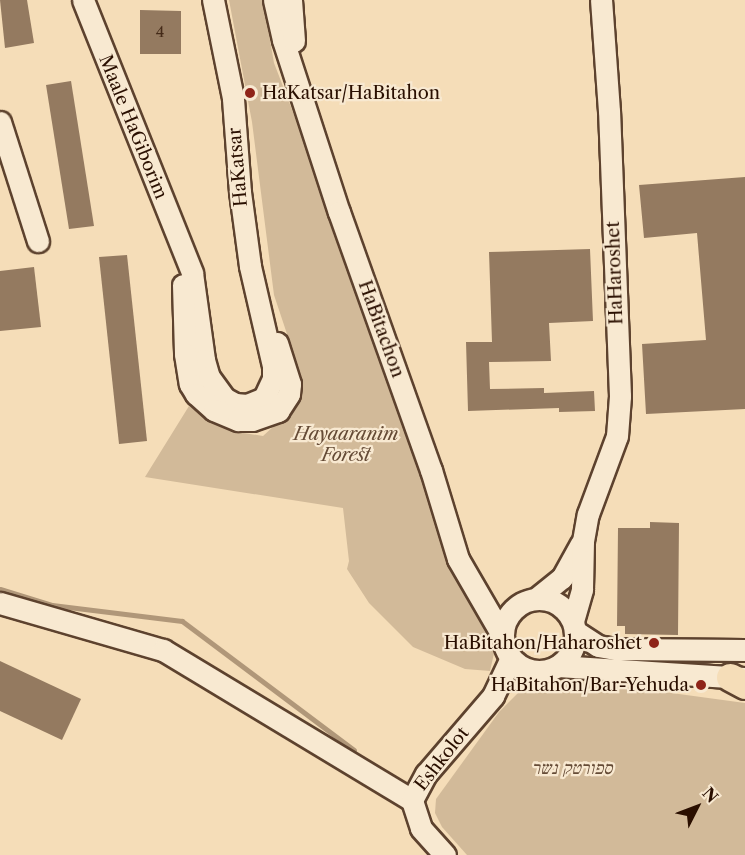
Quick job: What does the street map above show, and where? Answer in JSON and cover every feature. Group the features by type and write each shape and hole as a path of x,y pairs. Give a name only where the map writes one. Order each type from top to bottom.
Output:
{"street":[{"name":"Maale HaGiborim","path":"83,0 196,290 204,360 209,377 224,398 235,404 261,410"},
{"name":"HaBitachon","path":"274,0 294,75 339,212 431,470 458,559 502,635"},
{"name":"HaBitachon","path":"291,0 295,47 294,75"},
{"name":"HaHaroshet","path":"574,626 582,589 583,541 597,484 617,436 620,396 609,111 601,0"},
{"name":"HaKatsar","path":"212,5 229,69 245,236 254,289 262,319 271,330 284,358 290,384 285,404 278,411 261,410"},
{"path":"0,122 38,240"},
{"name":"HaHaroshet","path":"528,601 562,578 583,541"},
{"path":"471,582 504,600 555,602 568,613 574,626 598,646 615,649 745,651"},
{"path":"528,601 507,617 502,635 511,658 529,670 549,670 558,666 572,651 574,626"},
{"path":"0,603 163,650 412,800"},
{"name":"Eshkolot","path":"493,696 511,658"},
{"path":"558,666 740,680"},
{"name":"Eshkolot","path":"444,855 421,828 414,814 412,800 426,774 493,696 529,670"}],"green space":[{"name":"Hayaaranim Forest","path":"229,0 263,0 274,63 330,208 455,577 491,636 495,649 490,671 465,669 413,647 369,603 347,569 349,561 343,508 145,477 189,406 210,421 231,431 263,436 296,406 303,382 274,295 252,122"},
{"name":"ספורטק נשר","path":"561,678 745,703 745,855 467,855 442,827 435,813 436,799 499,712 520,691 537,683"}],"building":[{"path":"0,0 27,0 34,43 5,48"},
{"path":"140,10 181,11 181,54 140,54"},
{"path":"71,81 94,226 69,229 46,85"},
{"path":"745,177 745,409 646,414 642,344 706,340 697,233 644,238 639,185"},
{"path":"590,249 593,321 549,323 551,361 489,362 490,389 544,388 544,393 594,391 595,411 559,412 559,408 468,411 466,342 492,342 489,252"},
{"path":"127,255 147,441 119,444 99,257"},
{"path":"34,267 41,327 0,331 0,271"},
{"path":"650,522 679,523 678,635 625,634 625,626 617,626 618,528 650,528"},
{"path":"0,661 81,699 62,740 0,711"}],"waterway":[{"path":"0,589 52,605 182,621 354,750"}],"place":[{"name":"HaKatsar/HaBitahon","path":"250,93"},
{"name":"HaBitahon/Haharoshet","path":"654,643"},
{"name":"HaBitahon/Bar-Yehuda","path":"701,685"}]}
